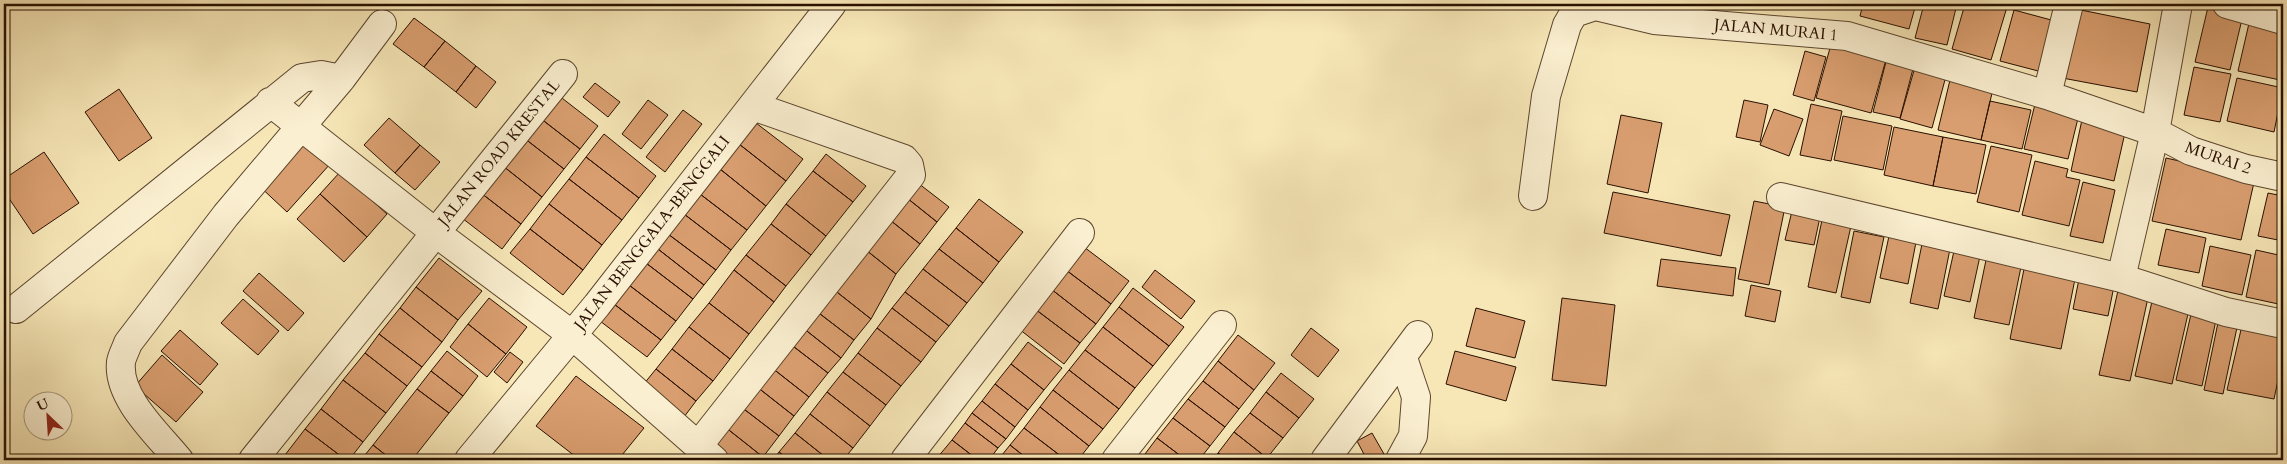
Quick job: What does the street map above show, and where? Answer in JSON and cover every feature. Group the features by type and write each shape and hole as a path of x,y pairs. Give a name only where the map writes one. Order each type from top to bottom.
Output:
{"street":[{"name":"JALAN BENGGALA-BENGGALI","path":"469,460 516,406 832,4"},
{"path":"2047,95 2069,4"},
{"path":"2120,278 2155,132 2178,4"},
{"path":"2228,4 2283,20"},
{"name":"JALAN MURAI 1","path":"1533,196 1546,96 1567,25 1574,13 1595,6 1654,20 1847,36 2047,95 2155,132"},
{"path":"179,460 130,399 122,382 121,361 128,343 226,215 342,79 382,24"},
{"name":"JALAN ROAD KRESTAL","path":"253,460 563,74"},
{"path":"16,309 302,78 321,75 342,79"},
{"path":"270,102 436,233 571,334 706,453 911,175 909,165 904,159 756,100"},
{"name":"MURAI 2","path":"2155,132 2191,151 2246,169 2283,177"},
{"path":"1781,197 2120,278 2226,312 2283,324"},
{"path":"906,460 1080,233"},
{"path":"1116,460 1222,325"},
{"path":"1325,460 1403,358 1418,335"},
{"path":"1400,460 1413,436 1416,397 1403,358"}],"building":[{"path":"1863,4 1916,4 1909,29 1860,16"},
{"path":"1924,4 1957,4 1947,45 1915,38"},
{"path":"1965,4 1997,4 2007,7 1991,60 1952,49"},
{"path":"2208,7 2243,15 2230,70 2195,62"},
{"path":"2071,8 2150,24 2137,92 2057,77"},
{"path":"2014,10 2055,21 2042,72 2000,61"},
{"path":"414,18 445,41 424,67 393,44"},
{"path":"2250,19 2283,26 2283,66 2280,80 2238,71"},
{"path":"445,41 476,66 456,92 424,67"},
{"path":"1832,41 1887,56 1871,113 1816,98"},
{"path":"1805,51 1826,57 1814,101 1793,95"},
{"path":"1887,58 1914,65 1900,118 1873,112"},
{"path":"476,66 496,82 476,108 456,92"},
{"path":"1915,67 1946,76 1932,128 1900,119"},
{"path":"2194,67 2231,74 2220,122 2184,115"},
{"path":"2237,78 2283,88 2274,132 2227,121"},
{"path":"1950,80 1993,89 1981,140 1938,130"},
{"path":"595,83 620,102 608,117 583,97"},
{"path":"119,89 152,138 119,161 85,112"},
{"path":"558,95 598,126 580,149 540,118"},
{"path":"648,100 668,115 641,149 622,134"},
{"path":"1744,100 1768,105 1760,142 1736,137"},
{"path":"2036,100 2080,110 2068,159 2024,149"},
{"path":"1990,101 2031,110 2022,149 1981,140"},
{"path":"1811,104 1842,111 1831,161 1800,155"},
{"path":"1774,109 1803,119 1789,156 1760,145"},
{"path":"683,110 702,124 665,172 646,157"},
{"path":"1621,115 1662,123 1648,193 1607,184"},
{"path":"2083,115 2127,124 2114,181 2071,171"},
{"path":"1843,116 1892,126 1883,170 1834,160"},
{"path":"389,118 420,145 395,173 364,145"},
{"path":"540,118 580,149 564,169 524,138"},
{"path":"756,123 803,159 786,181 739,144"},
{"path":"1894,127 1943,137 1933,186 1884,175"},
{"path":"604,134 656,176 639,198 586,157"},
{"path":"300,135 331,163 287,212 256,183"},
{"path":"1943,137 1986,145 1976,194 1933,186"},
{"path":"524,138 564,169 542,197 503,166"},
{"path":"739,144 786,181 766,206 720,169"},
{"path":"420,145 440,162 415,190 395,173"},
{"path":"1991,146 2032,155 2019,212 1977,202"},
{"path":"44,152 79,203 33,234 4,191 4,179"},
{"path":"826,154 866,186 853,202 813,171"},
{"path":"586,157 639,198 622,220 569,179"},
{"path":"2166,158 2255,178 2241,240 2152,221"},
{"path":"2035,161 2068,169 2066,177 2080,180 2069,226 2022,215"},
{"path":"503,166 542,197 521,224 481,193"},
{"path":"720,169 766,206 747,230 700,194"},
{"path":"813,171 853,202 826,236 786,204"},
{"path":"340,172 387,214 367,237 320,194"},
{"path":"569,179 622,220 602,245 549,204"},
{"path":"2083,182 2115,190 2103,243 2070,236"},
{"path":"918,183 949,207 937,222 907,198"},
{"path":"1613,192 1730,215 1721,256 1604,233"},
{"path":"481,193 521,224 502,249 462,218"},
{"path":"2268,193 2283,196 2283,241 2258,236"},
{"path":"320,194 367,237 344,262 297,219"},
{"path":"700,194 747,230 731,250 684,214"},
{"path":"907,198 937,222 920,244 890,220"},
{"path":"979,199 1023,232 999,262 956,228"},
{"path":"1754,201 1785,207 1769,285 1738,279"},
{"path":"549,204 602,245 583,270 530,229"},
{"path":"786,204 826,236 811,255 771,224"},
{"path":"1792,211 1820,217 1814,245 1785,240"},
{"path":"684,214 731,250 716,270 668,234"},
{"path":"890,220 920,244 896,274 866,250"},
{"path":"1822,220 1851,226 1836,293 1808,287"},
{"path":"771,224 811,255 786,286 746,255"},
{"path":"956,228 999,262 983,283 939,249"},
{"path":"530,229 583,270 563,295 510,253"},
{"path":"2166,229 2206,238 2199,273 2158,265"},
{"path":"1854,231 1884,237 1870,303 1841,297"},
{"path":"668,234 716,270 704,285 658,249"},
{"path":"1889,236 1916,242 1908,284 1880,278"},
{"path":"1922,244 1950,249 1938,309 1910,303"},
{"path":"2210,246 2251,255 2242,295 2202,286"},
{"path":"1084,247 1129,281 1111,304 1066,270"},
{"path":"658,249 704,285 693,299 646,263"},
{"path":"939,249 983,283 967,303 923,269"},
{"path":"866,250 896,274 871,319 828,285"},
{"path":"2256,250 2283,256 2283,305 2246,297"},
{"path":"1954,251 1980,256 1970,302 1944,296"},
{"path":"746,255 786,286 774,302 734,270"},
{"path":"439,258 482,291 458,320 416,287"},
{"path":"1661,259 1736,268 1733,296 1657,286"},
{"path":"1986,260 2021,267 2009,325 1974,318"},
{"path":"646,263 693,299 676,321 629,285"},
{"path":"2025,264 2076,274 2061,349 2010,339"},
{"path":"923,269 967,303 949,326 905,292"},
{"path":"734,270 774,302 749,334 709,303"},
{"path":"1066,270 1111,304 1096,324 1051,289"},
{"path":"1155,270 1195,301 1181,319 1142,287"},
{"path":"259,273 304,313 288,331 243,291"},
{"path":"2079,279 2114,286 2108,316 2073,309"},
{"path":"629,285 676,321 661,340 614,304"},
{"path":"828,285 871,319 854,340 811,307"},
{"path":"1751,285 1781,291 1775,322 1745,316"},
{"path":"2119,286 2149,293 2130,381 2099,375"},
{"path":"416,287 458,320 442,342 400,308"},
{"path":"1133,288 1184,327 1169,346 1119,307"},
{"path":"1051,289 1096,324 1080,343 1035,309"},
{"path":"905,292 949,326 936,342 892,308"},
{"path":"2153,297 2190,305 2172,384 2135,376"},
{"path":"489,298 527,327 506,354 468,324"},
{"path":"1562,298 1615,305 1606,386 1552,380"},
{"path":"243,299 279,331 258,355 221,323"},
{"path":"709,303 749,334 730,359 689,327"},
{"path":"614,304 661,340 647,357 600,321"},
{"path":"811,307 854,340 841,358 798,324"},
{"path":"1119,307 1169,346 1153,366 1103,327"},
{"path":"400,308 442,342 422,367 379,334"},
{"path":"892,308 936,342 921,362 877,328"},
{"path":"1476,308 1525,321 1515,358 1466,346"},
{"path":"1035,309 1080,343 1064,364 1019,329"},
{"path":"2220,313 2239,318 2223,394 2204,390"},
{"path":"2191,314 2216,320 2202,386 2176,380"},
{"path":"2243,321 2283,330 2283,357 2274,399 2227,390"},
{"path":"468,324 506,354 487,377 450,347"},
{"path":"798,324 841,358 828,373 785,340"},
{"path":"689,327 730,359 713,381 672,349"},
{"path":"1103,327 1153,366 1135,388 1085,350"},
{"path":"877,328 921,362 901,386 858,353"},
{"path":"1311,328 1339,350 1318,377 1291,355"},
{"path":"180,330 218,364 200,385 161,351"},
{"path":"379,334 422,367 407,386 365,353"},
{"path":"1238,335 1275,363 1254,390 1218,361"},
{"path":"785,340 828,373 809,397 767,364"},
{"path":"1028,342 1062,368 1044,390 1011,364"},
{"path":"672,349 713,381 696,401 656,369"},
{"path":"1085,350 1135,388 1119,409 1069,370"},
{"path":"447,351 478,376 463,396 431,371"},
{"path":"1455,351 1516,367 1506,401 1446,384"},
{"path":"510,352 523,362 507,383 494,372"},
{"path":"365,353 407,386 386,413 343,380"},
{"path":"858,353 901,386 886,405 843,372"},
{"path":"162,355 203,392 176,422 135,386"},
{"path":"1218,361 1254,390 1239,409 1203,381"},
{"path":"767,364 809,397 794,416 752,383"},
{"path":"1011,364 1044,390 1028,410 995,384"},
{"path":"656,369 696,401 684,417 643,385"},
{"path":"1069,370 1119,409 1103,429 1053,390"},
{"path":"431,371 463,396 449,413 417,389"},
{"path":"843,372 886,405 870,426 827,392"},
{"path":"1281,373 1314,399 1299,418 1266,392"},
{"path":"576,376 644,428 618,460 580,460 536,426"},
{"path":"343,380 386,413 363,442 321,409"},
{"path":"1203,381 1239,409 1225,427 1188,399"},
{"path":"2283,381 2283,403 2278,402"},
{"path":"752,383 794,416 779,436 736,403"},
{"path":"995,384 1028,410 1015,427 982,401"},
{"path":"417,389 449,413 412,460 392,460 373,445"},
{"path":"1053,390 1103,429 1089,446 1040,407"},
{"path":"827,392 870,426 853,448 810,414"},
{"path":"1266,392 1299,418 1283,438 1250,413"},
{"path":"1188,399 1225,427 1210,446 1173,418"},
{"path":"982,401 1015,427 1006,439 972,413"},
{"path":"736,403 779,436 763,457 720,423"},
{"path":"1040,407 1089,446 1078,460 1066,460 1024,428"},
{"path":"321,409 363,442 349,460 346,460 305,429"},
{"path":"972,413 1006,439 998,448 965,423"},
{"path":"1250,413 1283,438 1267,458 1234,432"},
{"path":"810,414 853,448 843,460 829,460 795,433"},
{"path":"1173,418 1210,446 1199,460 1186,460 1157,438"},
{"path":"720,423 763,457 760,460 728,460 705,442"},
{"path":"965,423 998,448 989,460 978,460 952,440"},
{"path":"1024,428 1066,460 1029,460 1010,445"},
{"path":"305,429 346,460 291,460 285,455"},
{"path":"1234,432 1267,458 1265,460 1228,460 1218,453"},
{"path":"795,433 829,460 789,460 779,452"},
{"path":"1372,433 1384,454 1374,460 1367,460 1357,441"},
{"path":"1157,438 1186,460 1145,460 1142,458"},
{"path":"952,440 978,460 940,460 937,458"},
{"path":"373,445 392,460 361,460"},
{"path":"1010,445 1029,460 998,460"},
{"path":"779,452 789,460 773,460"},
{"path":"1218,453 1228,460 1213,460"}]}
